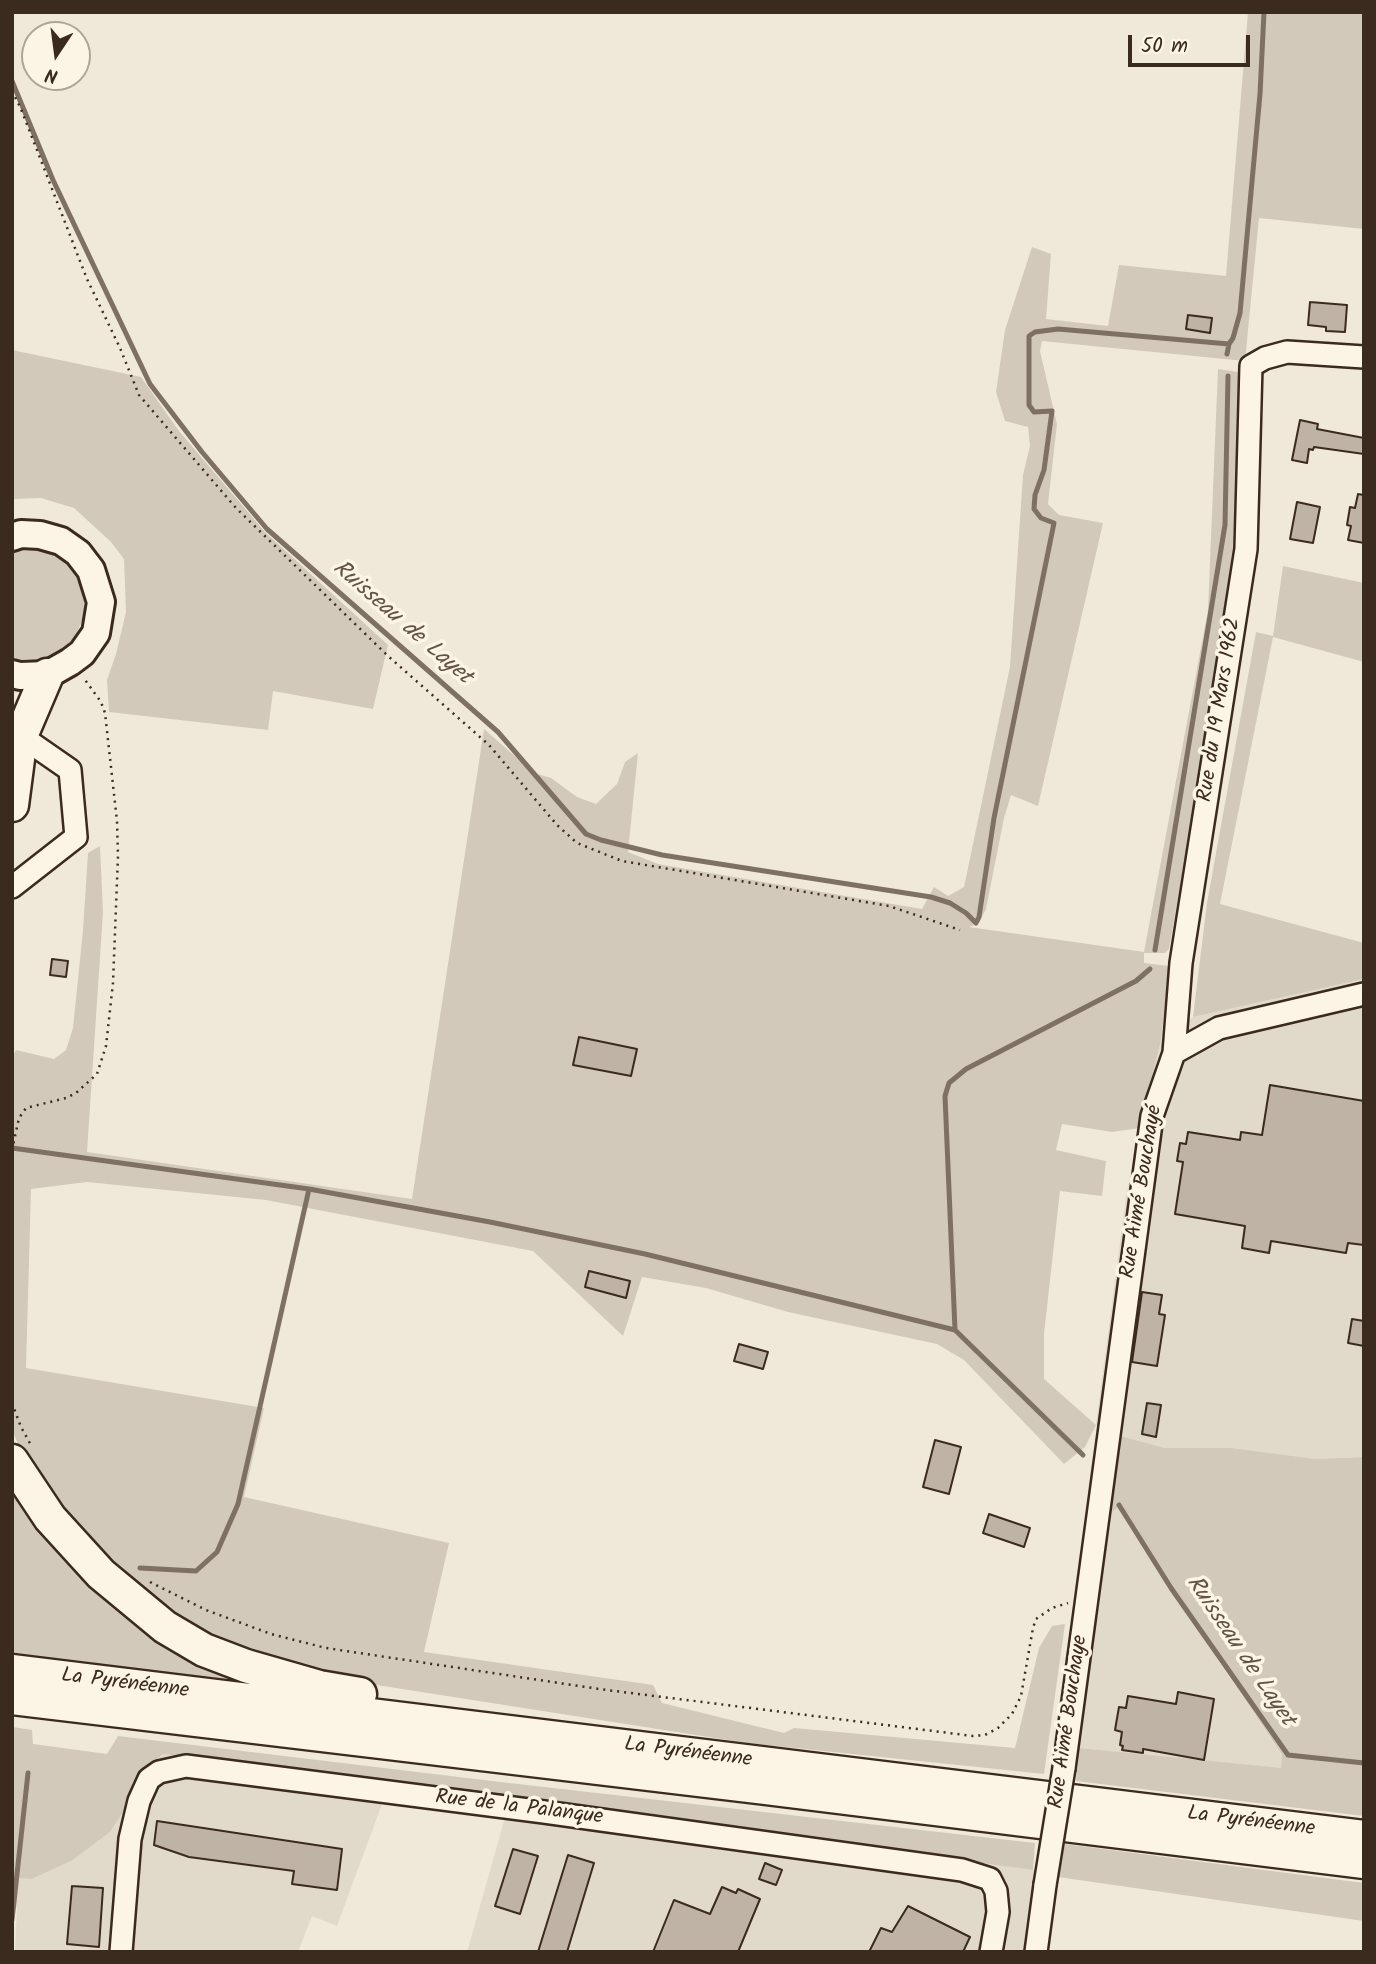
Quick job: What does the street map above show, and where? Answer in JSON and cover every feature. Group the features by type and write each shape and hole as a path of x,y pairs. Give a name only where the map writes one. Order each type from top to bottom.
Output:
{"highway":[{"path":"12,805 21,736 58,668"},
{"path":"23,1456 50,1518 101,1574 165,1627 204,1650 246,1666 319,1687 482,1716 505,1732"},
{"name":"La Pyrénéenne","path":"12,1671 1364,1837"},
{"name":"La Pyrénéenne","path":"12,1698 1364,1862"}],"main road":[{"path":"12,537 21,534 40,535 61,541 78,553 91,570 101,602 96,633 82,653 58,668 20,676 12,674"}],"street":[{"name":"Rue du 19 Mars 1962","path":"1174,1053 1181,963 1246,549 1251,366 1265,358 1287,352 1364,357"},
{"path":"12,887 76,837 70,770 21,736"},
{"path":"1174,1053 1219,1028 1364,994"},
{"name":"Rue Aimé Bouchayé","path":"1101,1491 1152,1115 1174,1053"},
{"name":"Rue Aimé Bouchaye","path":"1036,1952 1101,1491"},
{"name":"Rue de la Palanque","path":"121,1952 130,1839 139,1801 149,1779 159,1772 186,1766 961,1870 990,1879 996,1891 998,1912 991,1952"}],"path":[{"path":"12,91 87,279 139,395 236,508 388,656 489,745 556,825 578,843 622,861 889,906 960,930"},
{"path":"12,1150 19,1118 26,1108 66,1098 76,1093 97,1074 106,1046 113,983 118,856 105,713 89,684 58,668"},
{"path":"12,1403 21,1427 23,1456"},
{"path":"149,1581 205,1610 271,1634 326,1648 599,1689 973,1736 985,1735 998,1728 1012,1714 1021,1696 1036,1619 1052,1608 1088,1598"}],"shaded area":[{"path":"1248,12 1364,12 1364,229 1259,218 1245,361 1042,341 1040,351 1057,424 1048,504 1059,515 1103,523 1038,806 1011,795 986,909 979,923 969,927 1144,952 1208,610 1218,369 1245,373 1239,551 1169,949 1165,953 1144,953 1144,963 1169,966 1161,1040 1140,1128 1112,1132 1062,1124 1056,1150 1106,1161 1102,1196 1060,1191 1044,1334 1044,1379 1096,1425 1085,1447 1064,1464 964,1360 937,1344 788,1312 706,1288 642,1277 623,1336 533,1251 266,1200 87,1182 31,1189 26,1368 264,1408 244,1497 449,1543 424,1652 653,1685 662,1703 784,1733 794,1728 1015,1748 1039,1648 1052,1626 1065,1624 1044,1774 747,1743 319,1676 206,1638 122,1578 66,1515 21,1452 12,1429 12,1058 16,1050 54,1059 66,1050 73,1028 88,853 100,846 103,912 87,1152 412,1199 484,729 534,773 551,778 577,797 596,804 617,784 625,762 638,753 628,852 658,864 922,909 934,887 948,896 964,887 1010,667 1023,475 1030,446 1028,427 1005,421 996,392 1005,330 1032,247 1051,254 1046,319 1108,326 1119,265 1226,276"},
{"path":"12,350 141,377 179,431 265,532 388,645 373,709 273,691 268,730 109,712 107,680 126,612 124,559 111,542 74,508 41,498 12,499"},
{"path":"24,548 49,551 65,561 77,575 84,596 84,616 76,635 62,651 42,660 12,659 12,551"},
{"path":"1283,566 1364,583 1364,662 1273,637 1220,904 1364,943 1364,979 1193,1017 1207,903 1256,632 1273,636"},
{"path":"1364,979 1364,1457 1316,1459 1232,1448 1165,1448 1117,1435 1096,1425 1126,1197 1161,1040 1193,1017"},
{"path":"1117,1435 1165,1448 1232,1448 1316,1459 1364,1457 1364,1816 1076,1781 1079,1748 1281,1768 1282,1755 1117,1508 1108,1515"},
{"path":"12,1471 48,1525 275,1690 12,1655"},
{"path":"1116,1507 1282,1756 1281,1769 1079,1748 1108,1515"},
{"path":"12,1727 32,1730 33,1744 107,1754 118,1736 1035,1843 1033,1870 163,1754 137,1779 128,1805 110,1832 73,1860 32,1879 12,1878"},
{"path":"163,1754 389,1785 337,1926 312,1916 298,1952 15,1952 17,1907 12,1908 12,1878 32,1879 73,1860 110,1832 128,1805 137,1779"},
{"path":"510,1800 1033,1870 1058,1877 1048,1952 467,1952"},
{"path":"1065,1844 1364,1883 1364,1921 1058,1877"}],"building":[{"path":"1310,302 1347,305 1345,332 1326,331 1326,327 1308,325"},
{"path":"1188,315 1212,318 1210,333 1186,329"},
{"path":"1300,420 1318,424 1317,429 1364,438 1364,454 1314,447 1313,450 1309,449 1307,463 1292,460"},
{"path":"1358,494 1364,495 1364,543 1348,540 1351,526 1347,525 1350,507 1355,508"},
{"path":"1297,502 1320,507 1313,543 1290,539"},
{"path":"52,959 68,961 66,977 50,975"},
{"path":"579,1037 637,1049 631,1076 573,1065"},
{"path":"1270,1085 1364,1101 1364,1245 1348,1243 1346,1253 1271,1241 1269,1253 1242,1248 1245,1226 1175,1214 1183,1162 1177,1161 1180,1143 1186,1144 1188,1132 1240,1140 1241,1132 1262,1135"},
{"path":"589,1271 630,1281 626,1298 585,1287"},
{"path":"1142,1292 1162,1295 1159,1314 1165,1315 1157,1366 1132,1362"},
{"path":"1352,1319 1364,1321 1364,1346 1348,1343"},
{"path":"739,1344 768,1352 763,1369 734,1361"},
{"path":"1147,1403 1161,1405 1156,1437 1142,1434"},
{"path":"935,1440 961,1447 949,1494 923,1487"},
{"path":"989,1514 1030,1528 1024,1547 983,1533"},
{"path":"1178,1692 1214,1699 1204,1760 1143,1749 1143,1753 1122,1750 1122,1732 1115,1730 1119,1707 1126,1708 1128,1696 1176,1704"},
{"path":"157,1821 342,1849 337,1890 292,1884 294,1871 189,1857 154,1845"},
{"path":"513,1849 538,1856 520,1914 495,1906"},
{"path":"568,1855 594,1863 567,1952 538,1952"},
{"path":"765,1863 782,1870 776,1885 759,1879"},
{"path":"72,1886 103,1888 99,1947 67,1944"},
{"path":"722,1887 736,1893 738,1889 760,1899 738,1952 653,1952 674,1900 710,1914"},
{"path":"908,1906 970,1937 963,1952 869,1952 881,1928 892,1932"}],"waterway":[{"path":"1229,344 1240,313 1260,94 1264,12"},
{"name":"Ruisseau de Layet","path":"12,81 53,180 150,384 202,452 267,529 498,732 586,834 662,855 931,897 950,903 976,923 994,818 1054,523 1041,518 1034,509 1035,495 1044,470 1052,411 1034,412 1029,405 1029,336 1035,332 1058,329 1229,344 1227,354"},
{"path":"1155,950 1225,525 1228,376"},
{"path":"955,1330 945,1096 949,1083 966,1069 1136,981 1150,969"},
{"path":"12,1148 309,1189 490,1222 645,1254 955,1330"},
{"path":"140,1568 196,1571 217,1552 238,1504 309,1189"},
{"name":"Ruisseau de Layet","path":"955,1330 1083,1455"},
{"name":"Ruisseau de Layet","path":"1119,1505 1171,1588 1288,1755 1364,1763"},
{"path":"12,1920 28,1773"}]}
